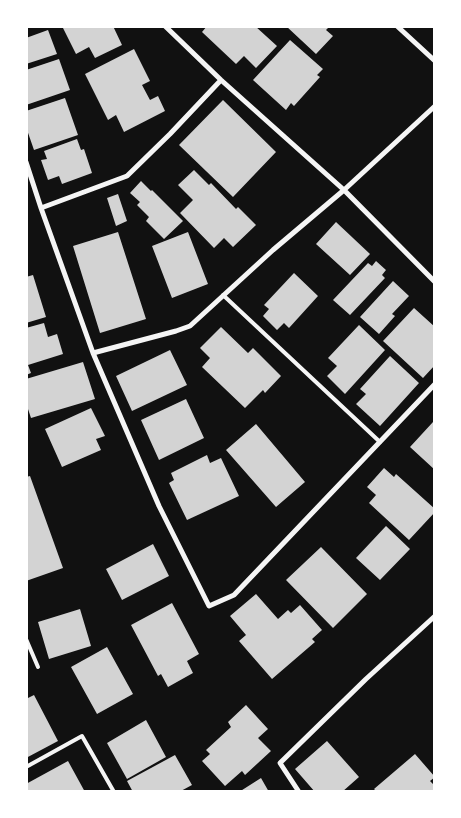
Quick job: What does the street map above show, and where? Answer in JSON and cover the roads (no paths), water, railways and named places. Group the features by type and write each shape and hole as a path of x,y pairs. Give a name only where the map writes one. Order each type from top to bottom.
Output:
{"street":[{"path":"165,26 221,80 344,190 435,282"},
{"path":"397,26 435,61"},
{"path":"41,208 128,176 221,80"},
{"path":"93,353 190,326 223,294 344,190 435,106"},
{"path":"26,162 93,353 158,506 209,606 234,595 435,384"},
{"path":"299,792 280,763 366,679 435,616"}],"lane":[{"path":"223,294 380,442"},
{"path":"26,639 38,668"},
{"path":"26,768 82,736 114,792"}]}
